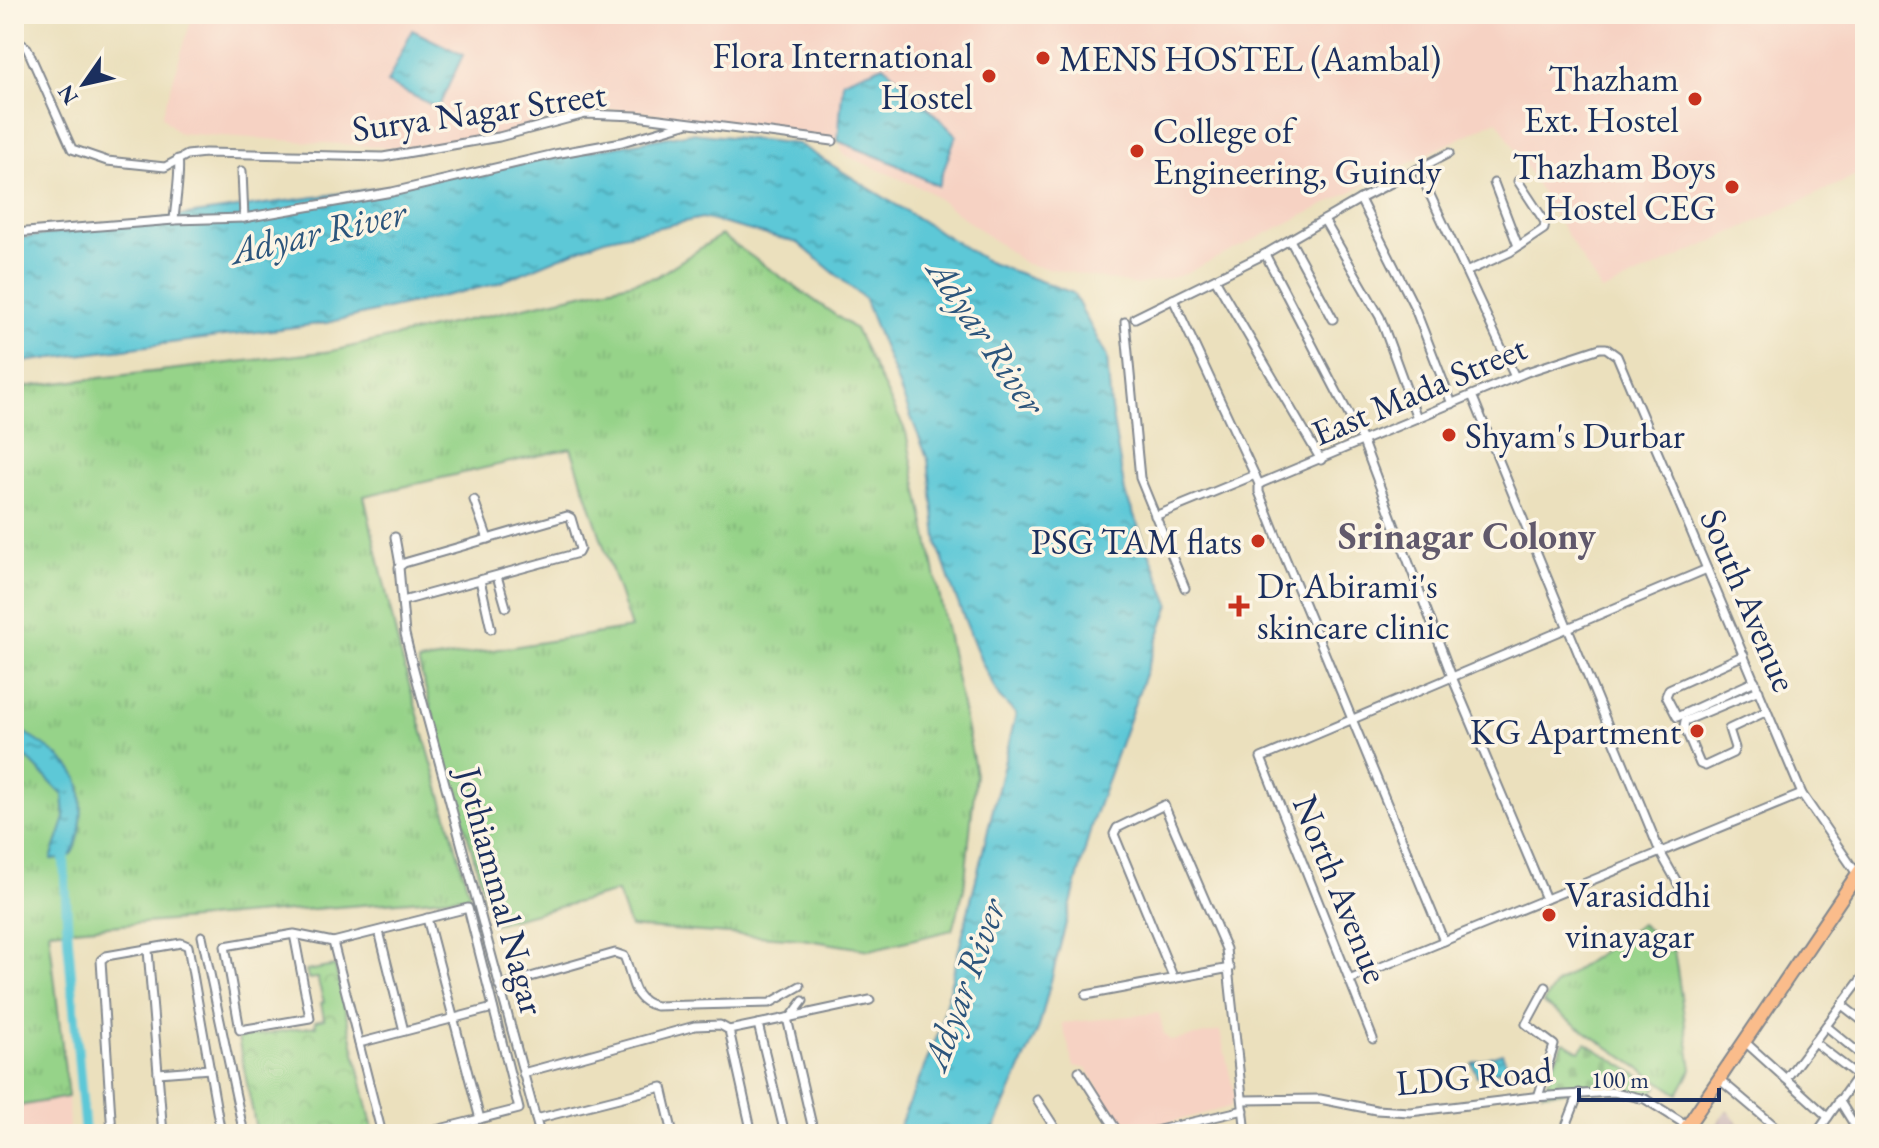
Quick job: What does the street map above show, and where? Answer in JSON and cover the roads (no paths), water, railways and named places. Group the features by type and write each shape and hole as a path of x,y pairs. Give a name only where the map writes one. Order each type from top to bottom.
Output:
{"main road":[{"path":"1685,1130 1861,869"}],"street":[{"name":"Surya Nagar Street","path":"14,39 27,48 72,149 124,164 165,167 187,155 205,153 383,157 499,137 585,114 636,116 833,141"},
{"path":"14,233 174,220 244,218 392,192 555,154 622,142 689,122"},
{"path":"1135,318 1265,254 1360,199 1449,153"},
{"path":"174,220 176,184 181,168 178,159"},
{"path":"1418,169 1515,377"},
{"path":"242,171 244,218"},
{"path":"1468,271 1518,246 1546,225 1518,181"},
{"path":"1494,183 1518,246"},
{"path":"1360,199 1414,306 1452,404"},
{"path":"1324,220 1380,317 1417,418"},
{"path":"1290,240 1333,319"},
{"path":"1265,254 1363,442 1452,677 1546,899"},
{"path":"1215,279 1321,460"},
{"path":"1173,299 1259,484 1259,492 1284,555 1444,941"},
{"path":"1125,322 1140,478 1185,588"},
{"name":"East Mada Street","path":"1259,484 1515,377 1600,348"},
{"name":"South Avenue","path":"1600,348 1606,348 1617,356 1802,794 1861,869"},
{"path":"1472,395 1660,852 1681,889"},
{"path":"1155,516 1255,475"},
{"path":"474,500 488,539"},
{"path":"400,565 568,516 580,549 576,554 403,601"},
{"name":"Jothiammal Nagar","path":"395,537 405,634 540,1134"},
{"path":"1354,718 1707,569"},
{"path":"497,576 506,607"},
{"path":"480,580 491,629"},
{"path":"1744,655 1669,689 1666,696 1674,715 1681,717 1755,681"},
{"path":"1759,690 1685,721 1684,726 1700,764 1705,766 1733,753 1735,748 1729,729 1767,711"},
{"name":"North Avenue","path":"1354,718 1261,758 1373,1039"},
{"path":"1349,980 1802,794"},
{"path":"1174,979 1114,834 1117,828 1164,805 1226,949 1246,1134"},
{"path":"294,934 310,1018 240,1030 225,946 294,934 333,942 468,908 519,1109 420,1134"},
{"path":"427,918 480,1119"},
{"path":"379,931 404,1031"},
{"path":"202,936 244,1134"},
{"path":"333,942 382,1134"},
{"path":"112,1134 101,960 106,956 181,943 188,946 221,1134"},
{"path":"148,950 163,1134"},
{"path":"499,986 615,953 624,956 637,997 644,1003 656,1006 770,1003 800,986"},
{"path":"1086,995 1230,968"},
{"path":"1786,1079 1842,1005 1862,985 1865,974"},
{"path":"1538,1097 1554,1045 1526,1024 1546,987"},
{"path":"523,1073 695,1026 720,1025 729,1030 870,1000"},
{"path":"789,1017 803,1001"},
{"path":"1842,1005 1865,1023"},
{"path":"359,1043 493,1008"},
{"path":"789,1017 813,1134"},
{"path":"758,1024 785,1134"},
{"path":"1826,1026 1865,1058"},
{"path":"729,1030 752,1134"},
{"path":"1744,1041 1828,1117"},
{"path":"1814,1042 1857,1075 1865,1087"},
{"path":"1816,1134 1865,1065"},
{"path":"158,1073 210,1069"},
{"path":"1079,1071 1119,1134"},
{"path":"1719,1079 1784,1134"},
{"path":"536,1119 662,1087 673,1134"},
{"name":"LDG Road","path":"1244,1100 1320,1099 1376,1110 1410,1112 1538,1097 1614,1092 1645,1099 1685,1130"},
{"path":"1563,1134 1579,1093"},
{"path":"1037,1100 1059,1134"},
{"path":"1839,1100 1860,1134"},
{"path":"1142,1134 1244,1110"}],"water":[{"path":"412,30 463,55 438,108 387,83"},
{"path":"884,65 956,135 938,186 891,162 838,141 843,81"},
{"name":"Adyar River","path":"691,133 798,144 988,262 1073,293 1107,357 1111,409 1125,493 1170,604 1092,823 1039,1027 992,1134 896,1134 939,1032 1016,714 999,697 953,590 938,546 928,460 864,298 798,243 702,218 604,239 496,284 326,323 14,363 14,239 380,188"},
{"path":"14,726 57,755 77,777 82,808 79,834 76,846 64,859 51,859 65,818 63,795 14,748"},
{"path":"1502,1053 1508,1068 1477,1076 1472,1063"}],"waterway":[{"path":"66,849 68,940 85,1134"}],"place":[{"name":"MENS HOSTEL (Aambal)","path":"1043,58"},
{"name":"Flora International Hostel","path":"989,76"},
{"name":"Thazham Ext. Hostel","path":"1695,99"},
{"name":"College of Engineering, Guindy","path":"1137,151"},
{"name":"Thazham Boys Hostel CEG","path":"1732,187"},
{"name":"Shyam's Durbar","path":"1449,435"},
{"name":"PSG TAM flats","path":"1258,541"},
{"name":"Dr Abirami's skincare clinic","path":"1239,606"},
{"name":"KG Apartment","path":"1697,731"},
{"name":"Varasiddhi vinayagar","path":"1549,915"}],"district":[{"name":"Srinagar Colony","path":"1467,535"}]}
